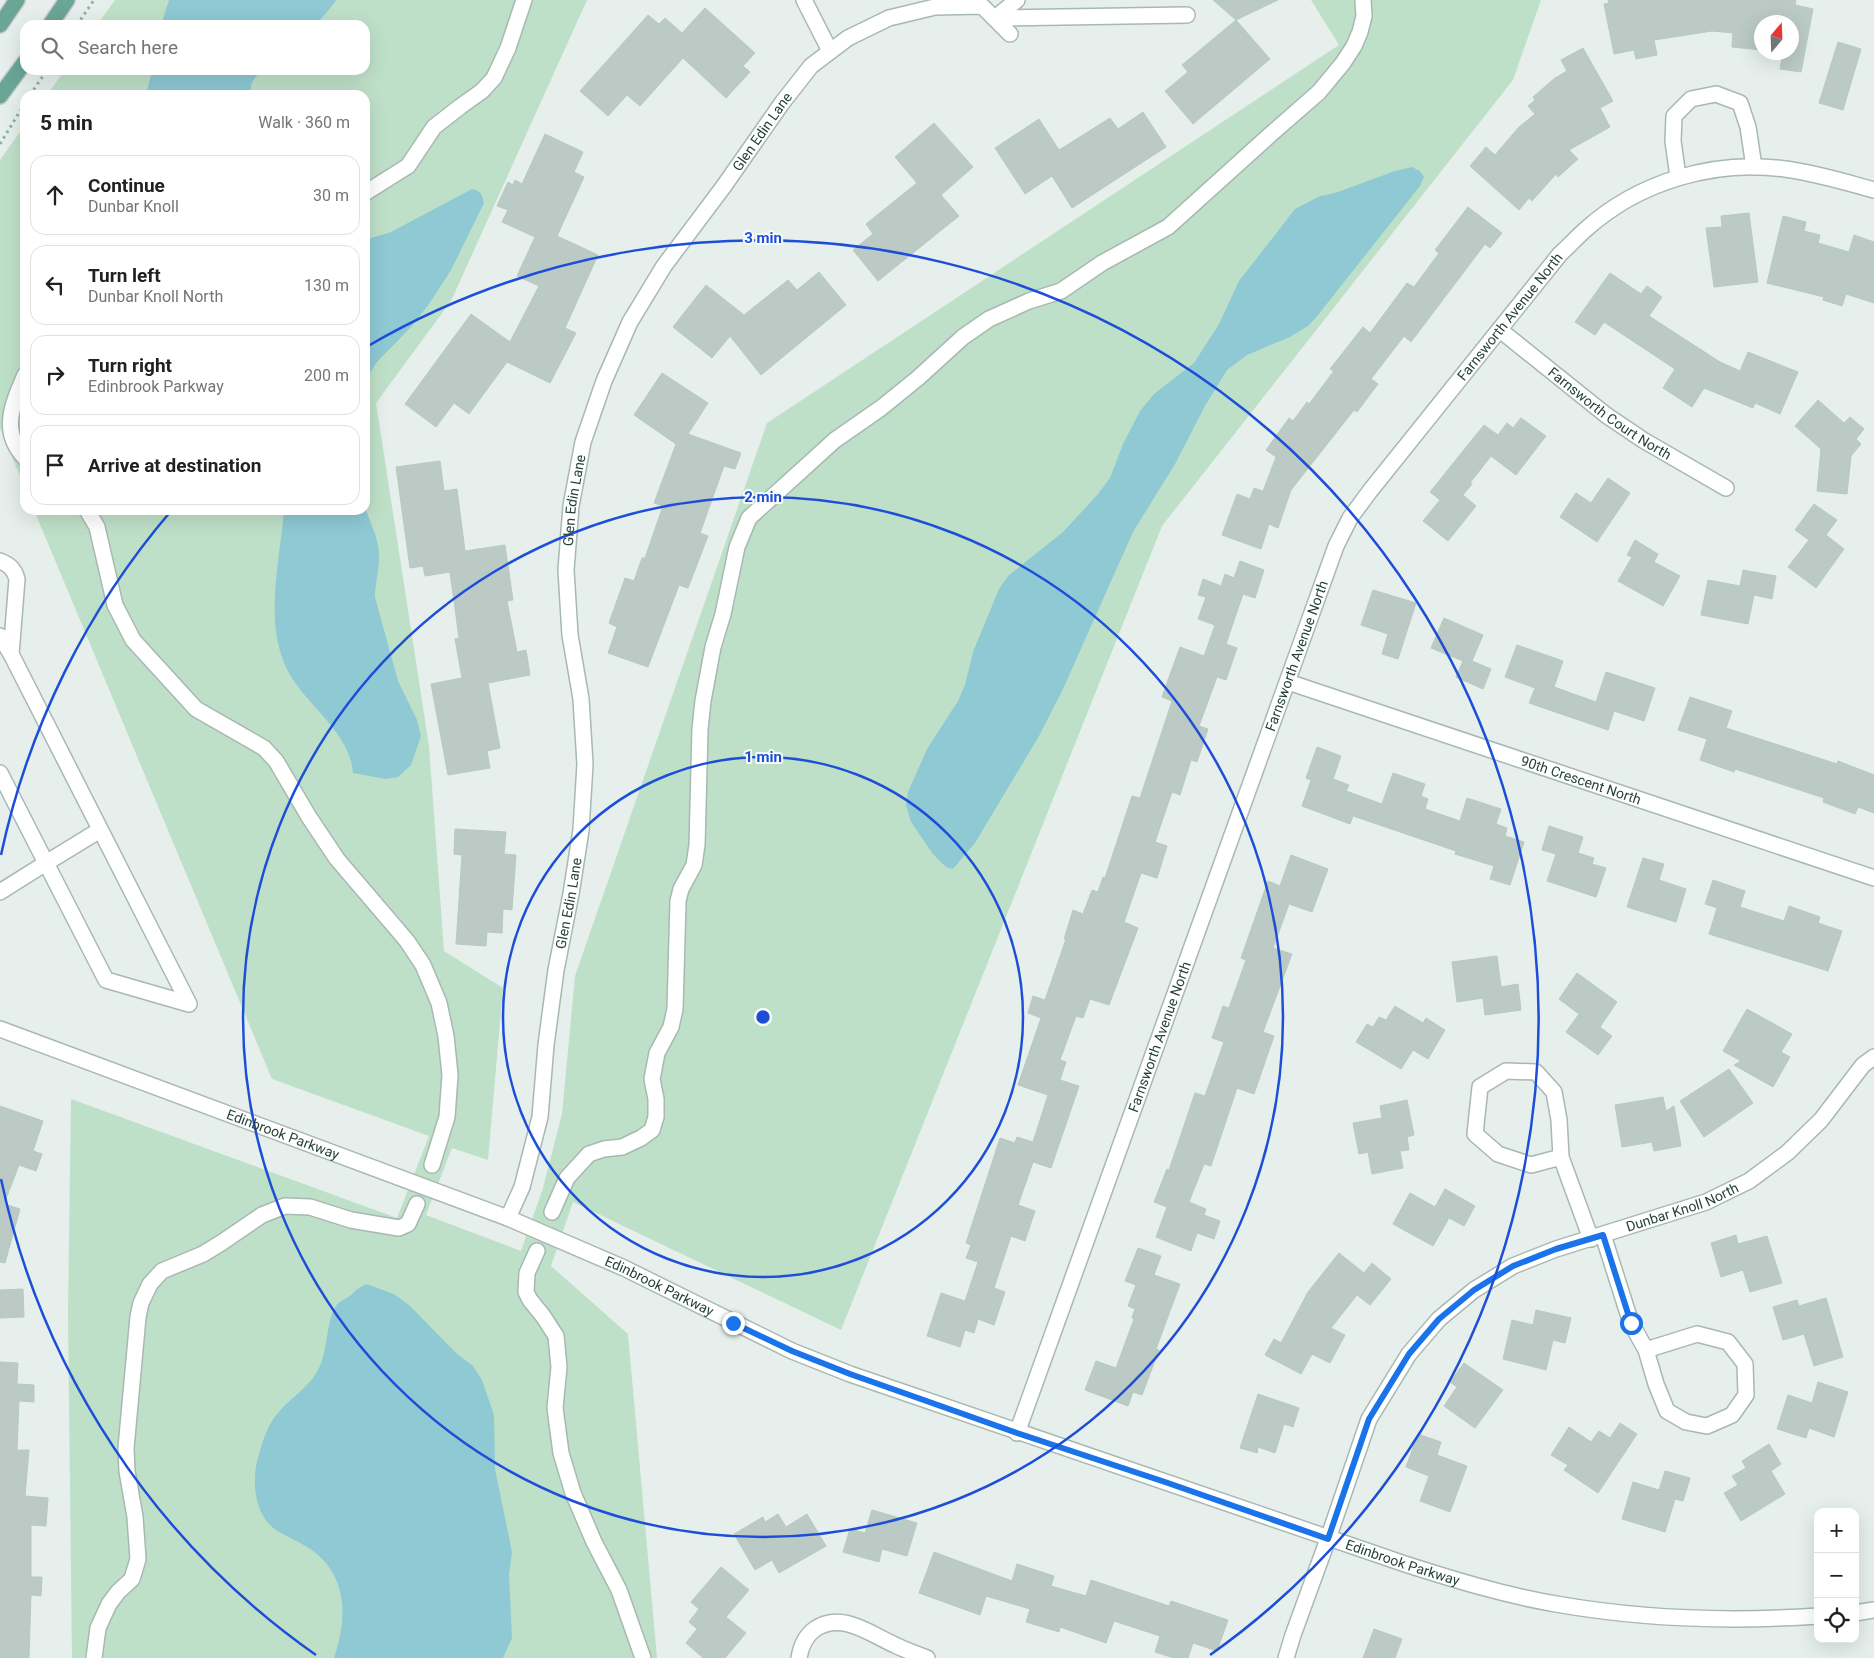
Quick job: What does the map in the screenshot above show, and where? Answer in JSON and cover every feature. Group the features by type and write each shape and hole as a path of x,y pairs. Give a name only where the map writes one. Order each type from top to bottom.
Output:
{"main road":[{"path":"0,25 17,0"},
{"path":"53,20 67,0"},
{"path":"0,96 20,69"}],"street":[{"path":"370,190 408,166 434,127 482,91 494,78 508,48 524,0"},
{"path":"804,0 830,52"},
{"path":"995,18 1017,0"},
{"path":"552,1212 567,1178 589,1154 604,1149 622,1147 641,1138 652,1130 656,1117 656,1099 652,1079 657,1053 671,1027 675,1009 678,901 681,889 694,865 697,845 699,748 703,701 713,646 723,614 737,547 749,518 835,440 881,408 918,378 963,337 989,319 1030,301 1061,291 1102,263 1168,227 1319,92 1354,46 1364,16 1363,0"},
{"name":"Glen Edin Lane","path":"508,1218 522,1187 540,1117 546,1045 556,970 581,830 585,764 581,699 570,635 566,570 571,506 583,442 604,381 630,322 664,266 811,66 848,38 890,18 934,7 982,6 1010,34"},
{"path":"995,18 1187,15"},
{"path":"1678,177 1673,141 1674,116 1691,99 1716,94 1740,103 1748,127 1754,166"},
{"name":"Farnsworth Avenue North","path":"1017,1433 1336,546 1350,518 1560,254 1586,230 1644,190 1678,177 1713,170 1754,166 1784,168 1819,174 1874,190"},
{"name":"Farnsworth Court North","path":"1500,330 1621,425 1643,440 1726,488"},
{"path":"20,388 8,419 8,431 12,445 20,453"},
{"path":"90,515 96,527 115,605 133,640 196,709 264,748 276,761 309,817 337,859 407,941 424,966 439,1002 446,1036 450,1075 447,1117 432,1165"},
{"path":"0,561 8,564 14,570 17,579 11,654"},
{"path":"0,636 11,654 189,1004 106,980 0,773"},
{"name":"90th Crescent North","path":"1288,682 1874,878"},
{"path":"0,892 100,830"},
{"name":"Edinbrook Parkway","path":"0,1029 508,1218 624,1268 792,1351 850,1374 1328,1539 1480,1587 1555,1604 1617,1613 1705,1620 1773,1620 1814,1616"},
{"name":"Dunbar Knoll North","path":"1286,1658 1369,1419 1409,1354 1439,1319 1474,1290 1513,1266 1556,1249 1706,1202 1749,1181 1787,1153 1821,1120 1863,1065 1874,1057"},
{"path":"1561,1157 1531,1164 1498,1154 1475,1134 1480,1088 1506,1071 1536,1072 1554,1092 1559,1120 1561,1157 1597,1237 1631,1323 1646,1350 1656,1384 1667,1410 1686,1422 1707,1426 1732,1415 1746,1395 1745,1364 1728,1342 1697,1334 1646,1350"},
{"path":"94,1658 98,1628 105,1612 118,1592 132,1579 138,1559 135,1517 126,1448 138,1317 141,1303 150,1284 162,1271 203,1254 262,1214 285,1206 310,1207 351,1220 399,1228 408,1224 417,1204"},
{"path":"537,1251 528,1273 526,1292 556,1336 559,1368 555,1408 561,1452 573,1493 594,1542 619,1590 643,1658"},
{"path":"1859,1612 1874,1610"},
{"path":"798,1658 800,1648 813,1630 823,1624 834,1622 846,1623 857,1627 896,1646 927,1658"}],"path":[{"path":"80,20 94,0"},
{"path":"33,90 44,75"},
{"path":"0,144 20,111"}],"green space":[{"path":"115,0 587,0 451,301 376,403 429,746 444,951 503,988 488,1160 452,1148 426,1215 521,1251 543,1188 562,1114 575,976 767,423 1339,45 1311,0 1541,0 1513,80 1162,526 841,1330 573,1202 551,1266 628,1334 657,1658 72,1658 68,1314 71,1099 397,1218 429,1136 272,1079 36,515 370,515 370,90 51,90 61,75 370,75 370,20 101,20"},
{"path":"20,132 20,476 0,428 0,160"}],"water":[{"path":"169,0 336,0 320,20 163,20"},
{"path":"151,75 257,75 252,82 250,90 147,90"},
{"path":"1412,167 1420,171 1424,177 1420,186 1308,326 1290,337 1247,355 1227,370 1205,406 1175,464 1133,532 1063,689 1039,736 975,843 953,869 946,867 933,854 911,822 906,805 908,792 927,749 958,701 965,685 973,652 999,589 1008,576 1063,532 1098,494 1110,478 1123,444 1140,411 1154,394 1194,363 1219,324 1239,281 1295,209 1320,196 1335,193 1395,171"},
{"path":"472,189 481,193 483,197 484,203 451,270 429,304 411,327 376,363 370,373 370,238 391,232"},
{"path":"283,515 368,515 379,553 375,597 398,681 417,720 421,736 411,765 398,777 386,779 353,773 345,745 290,675 282,656 277,636 275,594"},
{"path":"366,1284 394,1294 409,1305 457,1354 473,1366 482,1380 494,1415 495,1469 512,1552 509,1575 512,1638 503,1658 334,1658 339,1642 342,1611 341,1596 337,1582 321,1557 272,1527 259,1508 255,1490 255,1472 264,1438 269,1427 274,1417 311,1381 319,1368 324,1353 330,1319 336,1306"}],"building":[{"path":"1213,0 1278,0 1236,20"},
{"path":"1608,0 1796,0 1795,5 1813,9 1801,72 1780,69 1782,60 1799,60 1799,15 1754,15 1754,49 1732,47 1733,33 1712,31 1654,40 1657,55 1636,59 1634,50 1614,54 1604,4 1609,3"},
{"path":"705,8 755,53 743,66 750,72 726,98 683,58 640,106 627,95 608,116 580,91 648,15 659,24 665,18 682,33"},
{"path":"1236,20 1270,59 1193,124 1165,91 1188,72 1182,65"},
{"path":"1838,42 1861,49 1843,110 1819,103"},
{"path":"1583,48 1613,101 1600,108 1610,127 1569,150 1578,159 1558,177 1556,174 1532,201 1529,198 1519,210 1470,166 1486,147 1495,155 1519,127 1535,114 1528,106 1535,100 1533,97 1555,78 1567,71 1561,60"},
{"path":"1143,112 1166,147 1072,208 1052,176 1025,194 995,148 1039,119 1059,150 1110,118 1118,129"},
{"path":"934,123 973,167 941,195 959,216 878,281 853,250 873,234 866,224 917,183 895,157"},
{"path":"545,134 583,152 574,172 584,177 557,236 598,255 565,328 576,333 550,383 507,362 469,414 454,403 436,427 405,404 471,314 510,342 539,286 517,276 535,237 502,222 508,210 497,206 508,182 513,185 515,180 522,184"},
{"path":"1468,207 1502,233 1490,248 1485,244 1411,342 1404,336 1371,379 1378,384 1357,412 1354,410 1291,490 1278,528 1269,524 1261,549 1222,535 1237,494 1250,499 1254,488 1263,491 1276,457 1266,450 1289,418 1293,421 1307,402 1309,404 1334,371 1330,369 1363,327 1370,333 1407,283 1414,287 1439,253 1435,250"},
{"path":"1749,213 1758,282 1714,287 1706,228 1722,227 1721,216"},
{"path":"1783,216 1806,222 1804,231 1820,235 1818,243 1849,252 1854,235 1874,242 1874,303 1846,294 1842,306 1823,300 1824,297 1767,283"},
{"path":"819,272 846,305 761,375 730,336 712,358 673,327 706,285 744,315 788,280 797,290"},
{"path":"1610,273 1641,294 1647,286 1662,297 1649,316 1720,362 1740,371 1748,352 1798,372 1780,414 1755,403 1753,408 1704,388 1692,407 1663,388 1675,369 1604,322 1595,335 1575,322"},
{"path":"662,373 708,403 688,434 741,453 735,469 724,466 700,533 708,536 688,588 679,585 648,667 608,653 617,627 609,623 625,578 634,581 642,558 645,558 663,506 654,503 676,444 634,415"},
{"path":"1818,400 1844,423 1850,417 1864,429 1856,439 1861,444 1851,456 1847,494 1817,491 1821,449 1795,426"},
{"path":"1521,418 1546,436 1516,475 1491,456 1463,495 1476,506 1448,541 1423,521 1440,500 1430,492 1484,425 1498,435 1507,423 1513,428"},
{"path":"440,461 444,491 457,489 465,551 505,545 513,600 507,601 517,652 526,650 530,675 488,683 500,748 487,751 490,768 448,775 431,684 462,678 455,639 459,638 450,572 425,576 423,566 410,568 396,467"},
{"path":"1608,478 1630,493 1597,542 1560,517 1576,493 1591,503"},
{"path":"1814,504 1837,520 1826,535 1844,549 1816,588 1788,567 1809,540 1795,530"},
{"path":"1635,540 1658,554 1654,562 1680,576 1663,606 1618,581 1632,557 1627,555"},
{"path":"1240,561 1264,570 1255,598 1243,594 1226,644 1237,648 1226,680 1217,677 1199,726 1208,729 1197,762 1191,760 1180,795 1172,792 1155,842 1167,846 1157,878 1141,873 1124,922 1138,928 1109,1005 1090,999 1083,1018 1076,1016 1060,1060 1066,1062 1060,1080 1079,1086 1051,1168 1033,1162 1018,1205 1035,1211 1025,1241 1011,1236 994,1288 1005,1292 994,1325 978,1319 974,1333 965,1330 960,1347 927,1336 941,1293 965,1301 978,1262 966,1258 971,1245 966,1243 1000,1138 1015,1143 1017,1137 1033,1142 1048,1095 1018,1085 1041,1018 1028,1013 1033,996 1045,1000 1066,939 1064,939 1073,910 1083,914 1092,890 1098,892 1103,877 1105,878 1132,796 1140,798 1172,701 1162,697 1180,647 1204,656 1215,625 1198,619 1206,597 1198,595 1203,579 1221,586 1225,574 1234,578"},
{"path":"1743,570 1776,576 1772,599 1754,595 1748,624 1701,615 1708,580 1740,586"},
{"path":"1373,590 1416,603 1398,659 1382,654 1388,634 1361,625"},
{"path":"1444,618 1483,635 1472,661 1491,669 1483,689 1456,677 1463,661 1431,648"},
{"path":"1517,645 1563,661 1554,687 1596,702 1606,672 1655,688 1644,721 1614,711 1608,730 1529,703 1535,688 1505,677"},
{"path":"1690,697 1732,711 1726,728 1837,764 1838,761 1874,775 1874,813 1858,807 1855,814 1823,802 1824,798 1735,769 1734,772 1700,760 1707,739 1678,730"},
{"path":"1317,747 1341,756 1333,779 1349,785 1346,791 1382,804 1393,773 1425,784 1421,796 1428,799 1425,809 1460,821 1467,798 1501,809 1496,824 1507,828 1505,836 1524,842 1510,885 1490,879 1494,866 1455,854 1456,851 1353,816 1350,824 1302,806 1311,780 1306,778"},
{"path":"1549,826 1583,837 1578,853 1594,858 1592,864 1606,868 1596,897 1547,881 1556,854 1542,850"},
{"path":"455,829 506,832 504,854 516,855 512,910 503,909 502,933 487,932 486,946 456,944 462,855 454,854"},
{"path":"1291,855 1328,869 1312,912 1289,904 1273,948 1292,954 1263,1032 1274,1036 1254,1094 1237,1088 1211,1166 1204,1164 1189,1202 1206,1209 1204,1215 1220,1221 1214,1239 1197,1233 1191,1251 1156,1237 1167,1207 1154,1202 1167,1169 1169,1170 1195,1093 1205,1096 1224,1042 1212,1038 1223,1006 1229,1008 1246,960 1241,958 1268,881 1280,886"},
{"path":"1643,858 1664,864 1659,880 1686,889 1676,922 1627,907"},
{"path":"1713,880 1745,891 1740,907 1784,921 1789,906 1820,917 1818,923 1842,931 1828,971 1709,934 1717,908 1705,904"},
{"path":"1497,956 1501,987 1518,984 1521,1010 1485,1015 1483,998 1457,1002 1452,962"},
{"path":"1577,973 1617,1002 1600,1027 1612,1036 1598,1055 1566,1032 1579,1014 1559,999"},
{"path":"1395,1006 1423,1023 1426,1018 1445,1030 1428,1059 1413,1050 1401,1069 1356,1042 1367,1024 1373,1027 1379,1017 1386,1020"},
{"path":"1747,1009 1792,1034 1781,1052 1790,1057 1773,1087 1734,1065 1741,1061 1723,1051"},
{"path":"1729,1069 1753,1103 1704,1137 1680,1101"},
{"path":"1663,1097 1666,1111 1674,1106 1681,1146 1654,1151 1652,1142 1622,1147 1615,1105"},
{"path":"1407,1100 1414,1135 1407,1137 1409,1150 1400,1151 1403,1168 1372,1174 1368,1152 1359,1154 1353,1123 1382,1118 1380,1106"},
{"path":"0,1106 43,1121 33,1151 42,1154 36,1171 19,1165 4,1204 20,1209 5,1263 0,1262"},
{"path":"1445,1189 1475,1206 1464,1226 1449,1218 1433,1246 1393,1224 1410,1193 1435,1207"},
{"path":"1736,1235 1738,1244 1767,1236 1782,1283 1750,1292 1743,1270 1721,1277 1711,1243"},
{"path":"1138,1248 1161,1256 1154,1275 1180,1284 1156,1349 1159,1350 1142,1395 1133,1392 1128,1406 1085,1390 1096,1361 1116,1368 1134,1319 1132,1318 1135,1309 1128,1306 1136,1285 1125,1281"},
{"path":"1339,1253 1364,1273 1372,1263 1391,1279 1370,1305 1357,1295 1331,1328 1345,1335 1330,1363 1312,1354 1301,1374 1265,1355 1274,1339 1281,1343 1308,1292"},
{"path":"23,1289 24,1317 0,1318 0,1290"},
{"path":"1826,1298 1843,1357 1814,1366 1804,1334 1783,1340 1773,1307 1797,1300 1799,1306"},
{"path":"1536,1310 1571,1318 1565,1343 1553,1340 1546,1370 1503,1359 1512,1320 1533,1325"},
{"path":"0,1362 18,1363 17,1384 34,1385 34,1402 19,1401 17,1450 29,1450 25,1496 48,1498 46,1526 31,1525 31,1577 42,1577 41,1596 31,1595 29,1658 0,1658"},
{"path":"1464,1363 1503,1390 1475,1428 1444,1406 1457,1387 1450,1382"},
{"path":"1818,1382 1848,1392 1834,1437 1809,1428 1806,1438 1777,1429 1788,1395 1812,1403"},
{"path":"1258,1394 1299,1408 1293,1427 1284,1424 1275,1453 1258,1447 1257,1453 1240,1448"},
{"path":"1620,1423 1637,1434 1598,1493 1564,1470 1568,1465 1551,1455 1569,1427 1591,1442 1599,1431 1610,1438"},
{"path":"1418,1434 1441,1442 1437,1455 1467,1466 1450,1512 1420,1501 1429,1476 1406,1467"},
{"path":"1769,1444 1781,1464 1771,1471 1785,1494 1741,1521 1724,1493 1738,1485 1732,1476 1746,1468 1742,1461"},
{"path":"1665,1471 1690,1478 1683,1501 1675,1499 1665,1532 1622,1519 1633,1482 1659,1490"},
{"path":"872,1510 917,1523 907,1556 882,1549 879,1562 843,1552 850,1529 865,1533"},
{"path":"778,1514 786,1527 807,1514 826,1546 779,1573 772,1560 755,1570 734,1534 763,1517 765,1522"},
{"path":"934,1552 1012,1581 1017,1564 1054,1576 1051,1586 1086,1596 1091,1580 1169,1606 1171,1601 1228,1620 1217,1651 1193,1643 1188,1658 1174,1658 1155,1652 1160,1636 1114,1621 1106,1643 1060,1627 1059,1632 1026,1622 1030,1609 986,1596 980,1615 919,1593"},
{"path":"721,1567 749,1590 726,1617 746,1633 725,1658 703,1658 686,1643 697,1629 689,1622 699,1609 691,1602"},
{"path":"1374,1629 1402,1639 1395,1658 1363,1658"}],"route":[{"path":"733,1323 792,1351 850,1374 1328,1539 1369,1419 1409,1354 1439,1319 1474,1290 1513,1266 1556,1249 1603,1235 1631,1323"}]}
